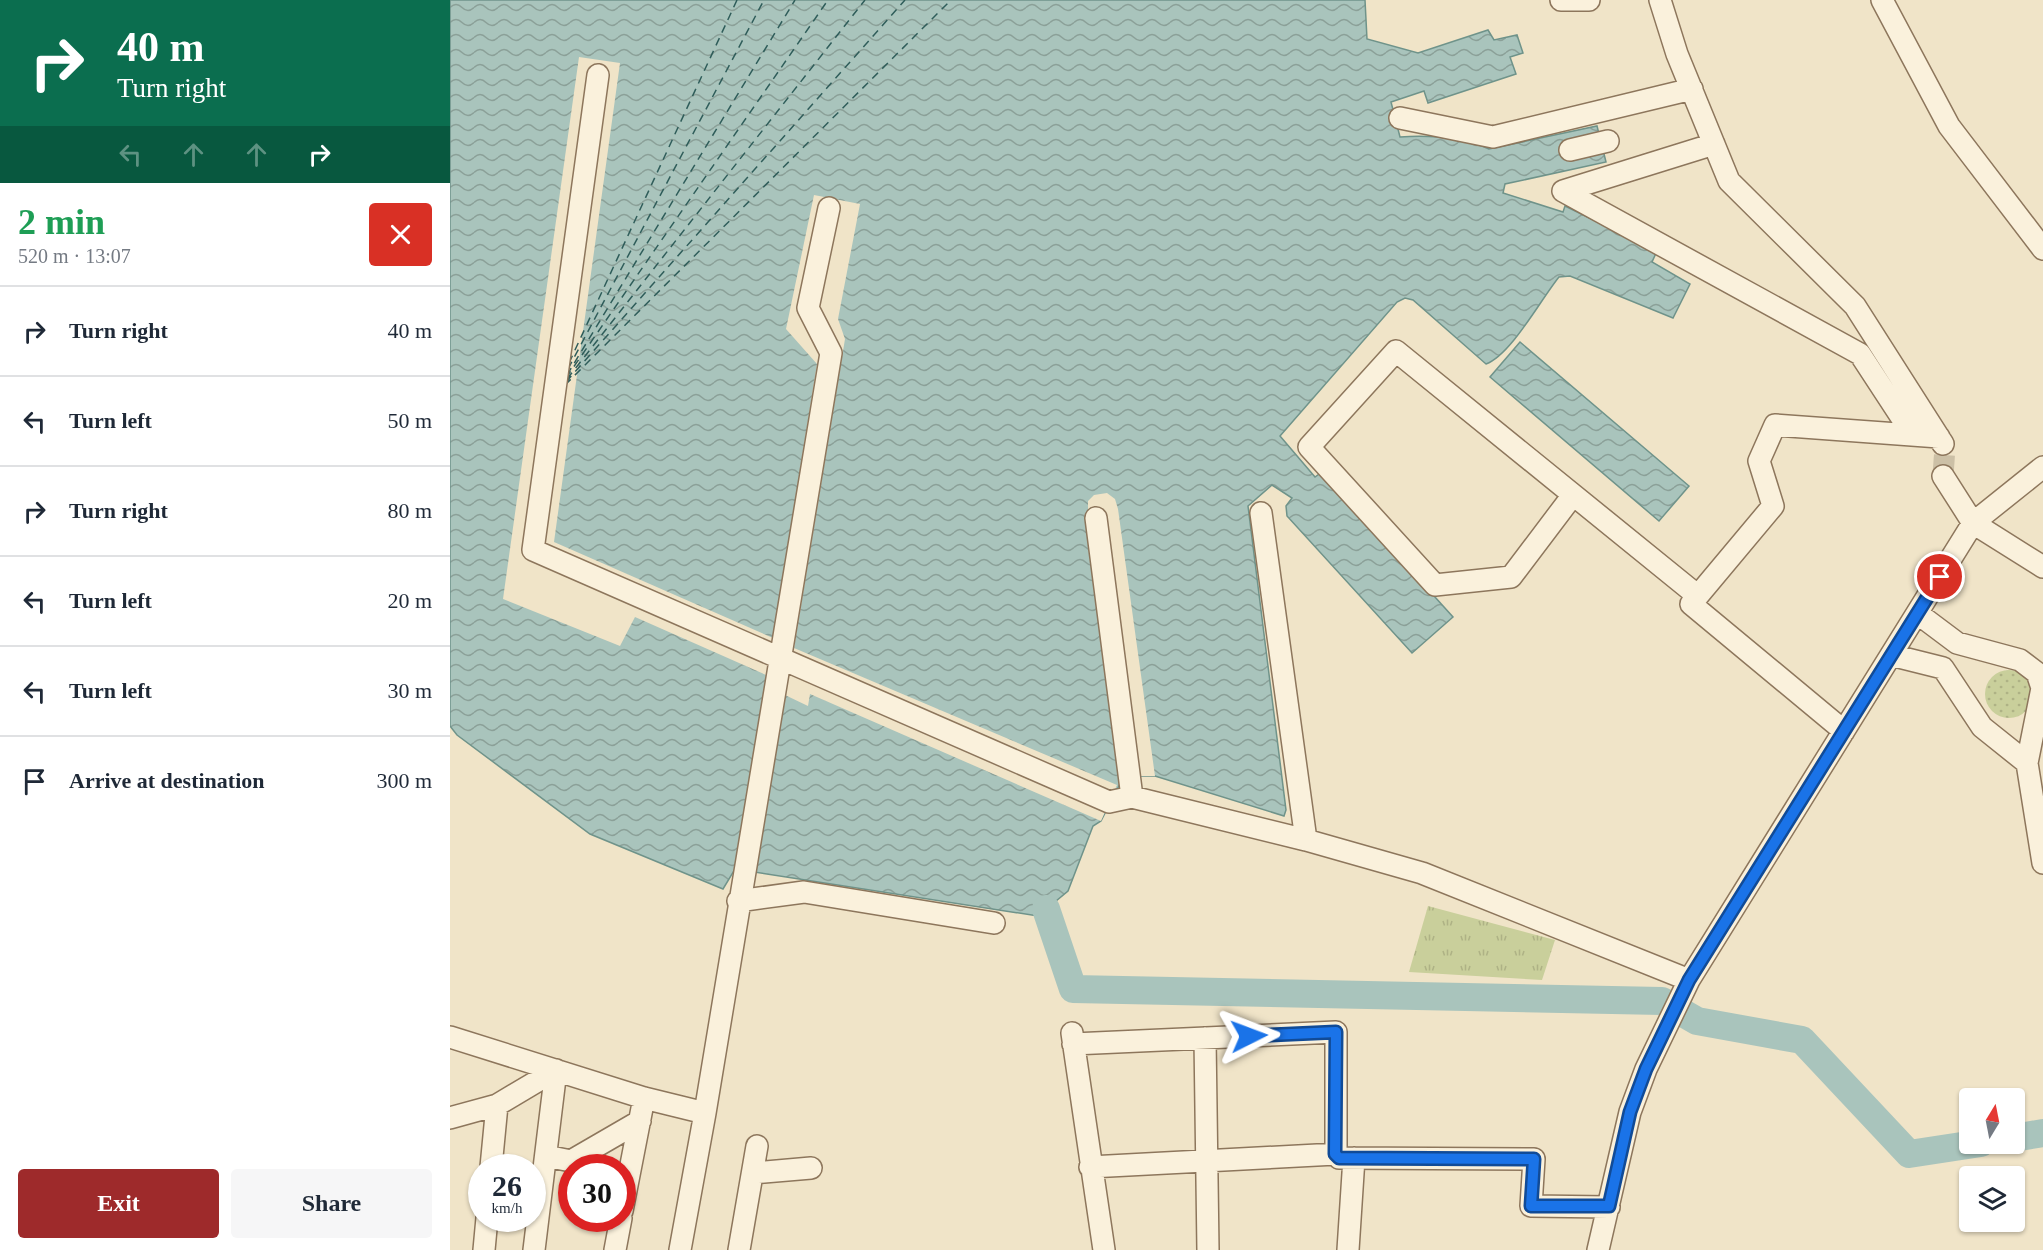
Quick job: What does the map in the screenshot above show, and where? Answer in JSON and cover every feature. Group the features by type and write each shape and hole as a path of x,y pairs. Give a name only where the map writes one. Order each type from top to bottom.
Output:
{"street":[{"path":"1561,0 1589,0"},
{"path":"1660,0 1692,89 1729,181 1855,306 1942,442 1913,435 1775,425 1759,461 1773,506 1691,604 1844,731"},
{"path":"1882,0 1949,126 2043,249"},
{"path":"598,75 533,550 779,660 1109,802 1132,797 1306,840 1422,873 1685,987"},
{"path":"1400,118 1493,137 1692,89"},
{"path":"1570,150 1608,141"},
{"path":"1714,144 1563,191 1860,354 1913,435"},
{"path":"680,1250 705,1113 738,901 831,353 808,308 829,208"},
{"path":"1573,495 1511,577 1435,585 1309,447 1396,351 1698,596"},
{"path":"1598,1250 1630,1112 1685,987 1973,523 2043,467"},
{"path":"1943,476 1973,523 2043,567"},
{"path":"1262,513 1306,840"},
{"path":"1096,518 1132,797"},
{"path":"1917,613 1957,643 2020,660 2037,673 2042,688 2027,763 2043,863"},
{"path":"1891,655 1943,668 1982,727 2027,763"},
{"path":"738,901 804,892 994,922"},
{"path":"1104,1250 1090,1167 1073,1038 1205,1038 1336,1032 1345,1156 1348,1250"},
{"path":"450,1036 644,1098 705,1113"},
{"path":"1205,1038 1208,1250"},
{"path":"450,1118 497,1105 556,1070"},
{"path":"556,1070 546,1156 571,1161 640,1121"},
{"path":"633,1154 644,1098"},
{"path":"492,1154 497,1105"},
{"path":"739,1250 757,1146"},
{"path":"1090,1167 1345,1156 1534,1159 1531,1206 1609,1206"},
{"path":"753,1173 811,1168"},
{"path":"484,1250 486,1232"},
{"path":"534,1250 536,1232"},
{"path":"615,1250 618,1232"}],"green space":[{"path":"2004,670 2014,670 2026,677 2033,689 2033,699 2026,711 2014,718 2004,718 1989,707 1985,699 1985,689 1996,674"},
{"path":"1428,906 1555,940 1542,980 1409,972"}],"water":[{"path":"450,0 1365,0 1367,39 1418,53 1488,30 1494,40 1517,35 1523,53 1510,57 1516,74 1428,103 1424,91 1391,102 1400,137 1445,138 1489,149 1597,126 1606,162 1505,184 1503,193 1563,212 1565,206 1657,251 1652,262 1690,284 1673,318 1570,276 1559,277 1505,350 1496,359 1486,364 1413,300 1405,298 1397,302 1280,436 1315,477 1322,472 1453,617 1412,653 1287,516 1286,506 1292,498 1272,485 1248,506 1286,810 1284,816 1155,776 1124,776 1101,821 1093,826 1068,891 1038,916 735,869 723,889 590,834 457,735 450,726"},
{"path":"1520,342 1689,486 1659,521 1490,377"}],"pier":[{"path":"579,57 620,63 554,542 773,638 817,364 786,329 814,195 860,204 838,319 845,339 794,648 1117,785 1101,821 810,694 808,706 785,695 744,871 734,869 766,675 635,617 620,646 503,599"},
{"path":"1107,493 1115,499 1118,509 1155,776 1124,776 1088,512 1088,501 1094,495"}],"waterway":[{"path":"1046,909 1073,989 1662,1001 1697,1021 1802,1040 1909,1154 1959,1146"},
{"path":"2025,1136 2043,1133"}],"ferry route":[{"path":"569,363 737,0"},
{"path":"568,369 764,0"},
{"path":"567,375 795,0"},
{"path":"566,378 828,0"},
{"path":"567,379 865,0"},
{"path":"566,382 905,0"},
{"path":"565,385 951,0"}],"tunnel":[{"path":"1943,476 1945,447"}],"route":[{"path":"1249,1036 1336,1032 1335,1154 1339,1158 1534,1159 1531,1206 1609,1206 1630,1112 1646,1069 1689,980 1940,577"}]}
